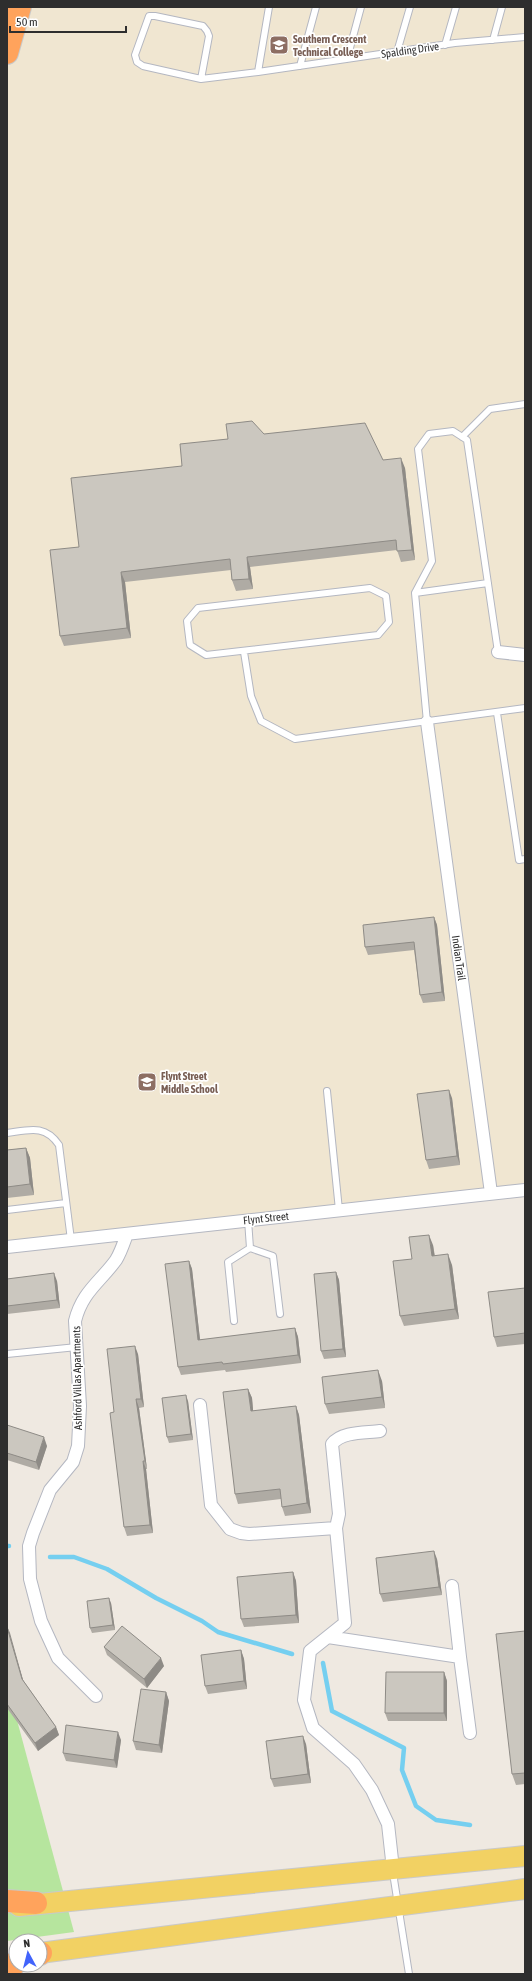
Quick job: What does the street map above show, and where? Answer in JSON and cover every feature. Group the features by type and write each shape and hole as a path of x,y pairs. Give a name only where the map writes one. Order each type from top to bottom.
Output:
{"highway":[{"path":"7,53 20,7"},
{"path":"7,1901 36,1903"}],"main road":[{"path":"7,1908 36,1903 525,1856"},
{"path":"48,1953 525,1889"}],"street":[{"path":"498,652 525,655"},
{"name":"Indian Trail","path":"427,722 491,1193"},
{"name":"Flynt Street","path":"7,1247 525,1190"},
{"name":"Ashford Villas Apartments","path":"96,1696 58,1658 41,1621 30,1579 29,1546 50,1490 73,1462 78,1446 80,1406 76,1347 76,1321 83,1299 117,1258 127,1234"},
{"path":"200,1406 211,1505 230,1529 249,1534 336,1528"},
{"path":"380,1431 336,1438 332,1444 339,1514 336,1528 345,1623 310,1651 304,1700 313,1728 354,1764 372,1790 388,1824 392,1869"},
{"path":"452,1586 470,1733"},
{"path":"328,1637 460,1657"}],"lane":[{"path":"258,72 269,7"},
{"path":"300,66 316,7"},
{"path":"347,59 361,7"},
{"path":"397,52 410,7"},
{"path":"445,45 456,7"},
{"path":"493,40 502,7"},
{"name":"Spalding Drive","path":"201,78 208,31 203,26 155,16 148,16 135,55 137,62 143,66 201,78 258,72 445,45 525,37"},
{"path":"462,437 490,409 525,404"},
{"path":"427,722 415,592 432,561 418,449 429,434 453,431 467,440 498,652"},
{"path":"415,592 488,583"},
{"path":"370,588 386,596 389,622 378,635 244,652 206,655 190,645 187,621 198,608 370,588"},
{"path":"244,652 251,696 261,721 296,739 525,708"},
{"path":"497,713 519,860 525,859"},
{"path":"327,1091 339,1210"},
{"path":"7,1133 38,1129 52,1135 59,1145 71,1240"},
{"path":"7,1210 66,1203"},
{"path":"248,1220 250,1248"},
{"path":"250,1248 273,1256 280,1314"},
{"path":"234,1321 228,1262 250,1248"},
{"path":"7,1354 76,1347"},
{"path":"392,1869 400,1906 409,1974"}],"shaded area":[{"path":"7,7 525,7 525,1190 7,1248"}],"green space":[{"path":"7,1683 74,1932 48,1935 48,1933 8,1933 7,1941"}],"building":[{"path":"252,421 264,434 365,423 383,460 401,458 412,550 397,551 396,540 247,557 249,579 232,580 230,559 121,572 127,628 60,636 50,550 79,547 71,478 182,466 180,444 228,439 226,424"},
{"path":"434,917 442,992 420,995 414,942 365,947 363,925"},
{"path":"449,1090 457,1156 426,1160 417,1094"},
{"path":"26,1148 30,1184 7,1187 7,1150"},
{"path":"429,1235 432,1256 448,1254 455,1309 400,1316 393,1261 412,1259 409,1237"},
{"path":"189,1261 198,1340 295,1328 298,1355 223,1364 222,1362 178,1367 165,1264"},
{"path":"336,1272 343,1349 321,1351 314,1274"},
{"path":"54,1273 57,1300 7,1306 7,1279"},
{"path":"525,1288 525,1333 494,1337 488,1292"},
{"path":"135,1346 141,1399 136,1399 145,1461 143,1461 150,1525 124,1527 110,1413 114,1412 107,1349"},
{"path":"378,1370 382,1397 325,1404 322,1377"},
{"path":"248,1389 251,1411 296,1406 307,1503 282,1507 280,1489 235,1494 223,1392"},
{"path":"186,1395 191,1434 167,1437 162,1398"},
{"path":"7,1425 44,1437 36,1462 7,1453"},
{"path":"434,1551 439,1587 380,1594 376,1558"},
{"path":"293,1572 296,1615 241,1619 237,1577"},
{"path":"109,1598 113,1625 90,1628 87,1601"},
{"path":"122,1626 161,1658 144,1679 104,1647"},
{"path":"7,1627 22,1679 56,1727 35,1743 7,1704"},
{"path":"525,1631 525,1773 512,1774 496,1634"},
{"path":"241,1650 244,1681 205,1686 201,1655"},
{"path":"386,1672 444,1672 444,1713 385,1713"},
{"path":"141,1689 166,1692 159,1745 133,1741"},
{"path":"66,1725 118,1732 114,1760 63,1753"},
{"path":"303,1736 308,1774 271,1779 266,1741"}],"waterway":[{"path":"50,1557 74,1557 107,1569 156,1598 202,1621 218,1632 292,1654"},
{"path":"323,1663 332,1711 404,1748 402,1770 416,1806 436,1820 470,1825"}],"place":[{"name":"Southern Crescent Technical College","path":"279,45"},
{"name":"Flynt Street Middle School","path":"147,1082"}]}
